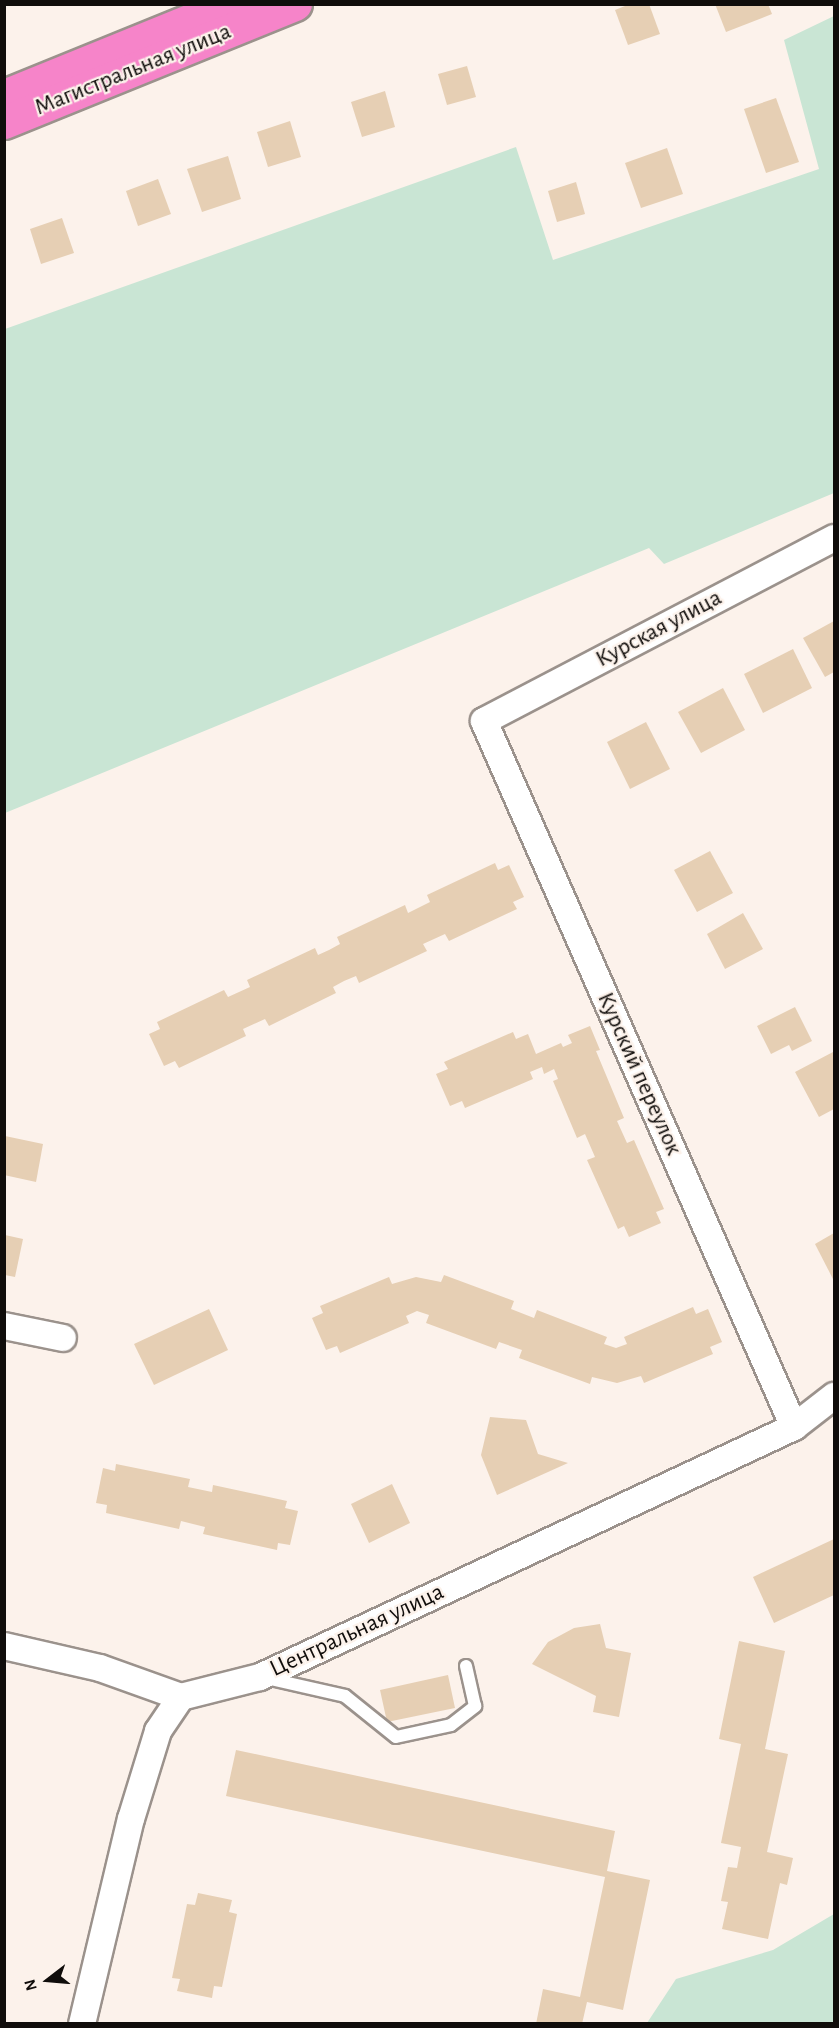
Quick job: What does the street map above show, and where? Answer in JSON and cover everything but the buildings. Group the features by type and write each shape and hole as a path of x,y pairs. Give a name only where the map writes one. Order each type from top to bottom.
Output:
{"highway":[{"name":"Магистральная улица","path":"4,96 231,4"},
{"name":"Магистральная улица","path":"4,122 295,4"}],"street":[{"name":"Курская улица","path":"484,721 834,538"},
{"name":"Курский переулок","path":"484,721 794,1427"},
{"path":"4,1326 63,1338"},
{"name":"Центральная улица","path":"181,1697 260,1677 794,1427 834,1396"},
{"path":"4,1646 100,1668 181,1697 158,1731 134,1808 82,2024"}],"lane":[{"path":"260,1677 345,1696 396,1737 451,1725 475,1706 466,1666"}],"green space":[{"path":"834,16 834,493 664,564 649,548 5,813 5,329 516,147 553,260 819,169 784,40"},
{"path":"834,1914 834,2023 647,2023 676,1979 773,1950"}]}
